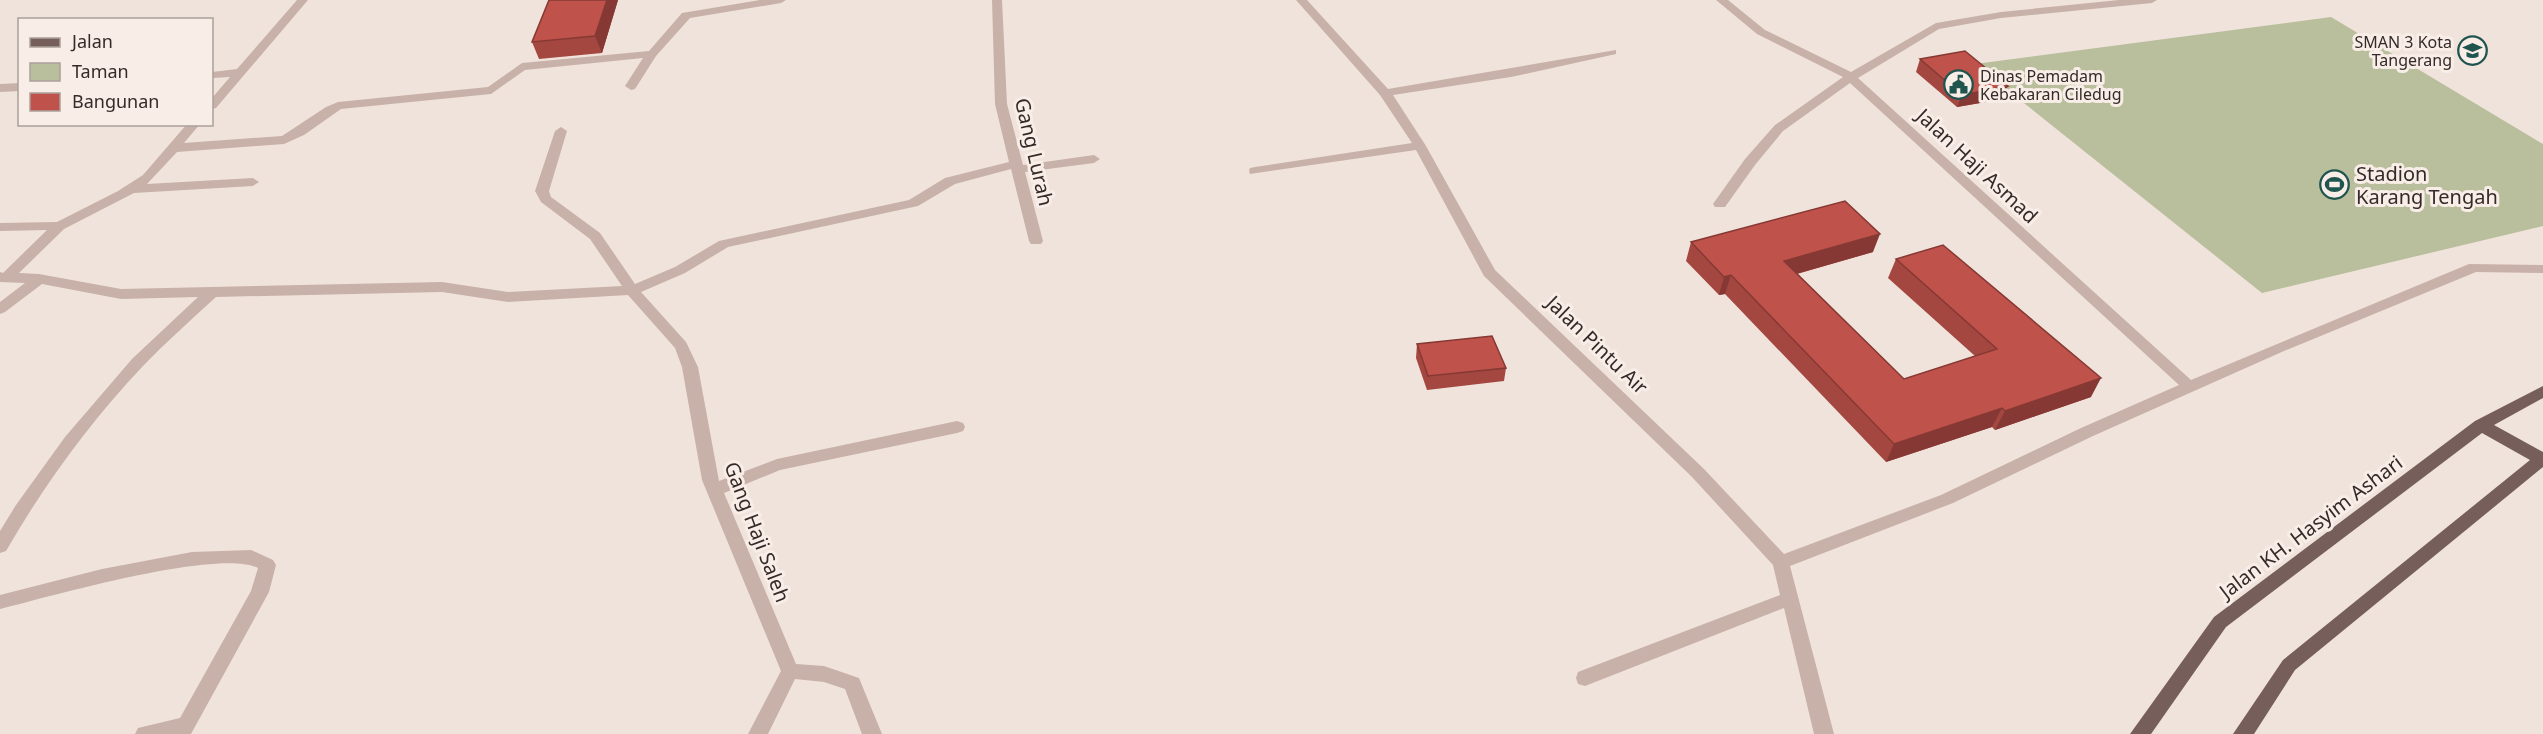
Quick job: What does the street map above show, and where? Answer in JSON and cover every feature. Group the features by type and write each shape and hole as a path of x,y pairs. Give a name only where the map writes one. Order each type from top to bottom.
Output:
{"main road":[{"name":"Jalan KH. Hasyim Ashari","path":"2140,734 2220,622 2481,425 2543,391"},
{"path":"2243,734 2289,665 2542,458 2481,425"}],"street":[{"path":"213,104 303,0"},
{"path":"631,86 652,54 686,15 781,0"},
{"name":"Gang Lurah","path":"997,0 1001,104 1036,241"},
{"name":"Jalan Pintu Air","path":"1301,0 1385,93 1420,146 1489,273 1698,473 1781,562 1824,734"},
{"name":"Jalan Haji Asmad","path":"1721,0 1761,33 1851,76 2189,386"},
{"path":"1720,204 1750,162 1779,129 1851,76 1936,26 2094,3 2152,0"},
{"path":"1385,93 1511,73 1612,52"},
{"path":"174,147 284,140 300,135 326,111 338,106 491,90 504,83 522,66 652,54"},
{"path":"213,75 241,72"},
{"path":"0,88 18,87"},
{"path":"3,277 59,226 133,189 148,178 192,126"},
{"name":"Gang Haji Saleh","path":"561,131 542,191 546,199 595,236 632,290 681,346 690,367 710,480 790,671"},
{"path":"1255,171 1420,146"},
{"path":"3,277 39,279 121,294 442,287 508,297 632,290 680,270 724,244 914,203 950,181 1018,167 1094,159"},
{"path":"133,189 253,182"},
{"path":"0,227 59,226"},
{"path":"1781,562 1947,499 2189,386 2474,267 2543,269"},
{"path":"0,309 39,279"},
{"path":"0,546 22,508 71,441 137,363 212,292"},
{"path":"714,490 777,465 957,427"},
{"path":"0,602 102,576 192,559 251,557 267,565 260,592 183,730 145,734"},
{"path":"1585,678 1791,598"},
{"path":"758,734 790,671 824,674 852,684 872,734"}],"green space":[{"name":"Stadion Karang Tengah","path":"2331,17 2543,144 2543,226 2262,293 1975,64"}],"building":[{"path":"549,0 607,0 595,36 532,42"},
{"path":"1965,51 2008,86 1962,95 1920,59"},
{"path":"1845,201 1880,234 1784,261 1904,379 1997,349 1896,259 1943,245 2101,378 2005,411 2002,408 1894,444 1731,275 1724,277 1691,242"},
{"path":"1492,336 1506,368 1428,376 1417,344"}],"place":[{"name":"SMAN 3 Kota Tangerang","path":"2473,51"},
{"name":"Dinas Pemadam Kebakaran Ciledug","path":"1959,85"},
{"name":"Stadion Karang Tengah","path":"2335,185"}]}
